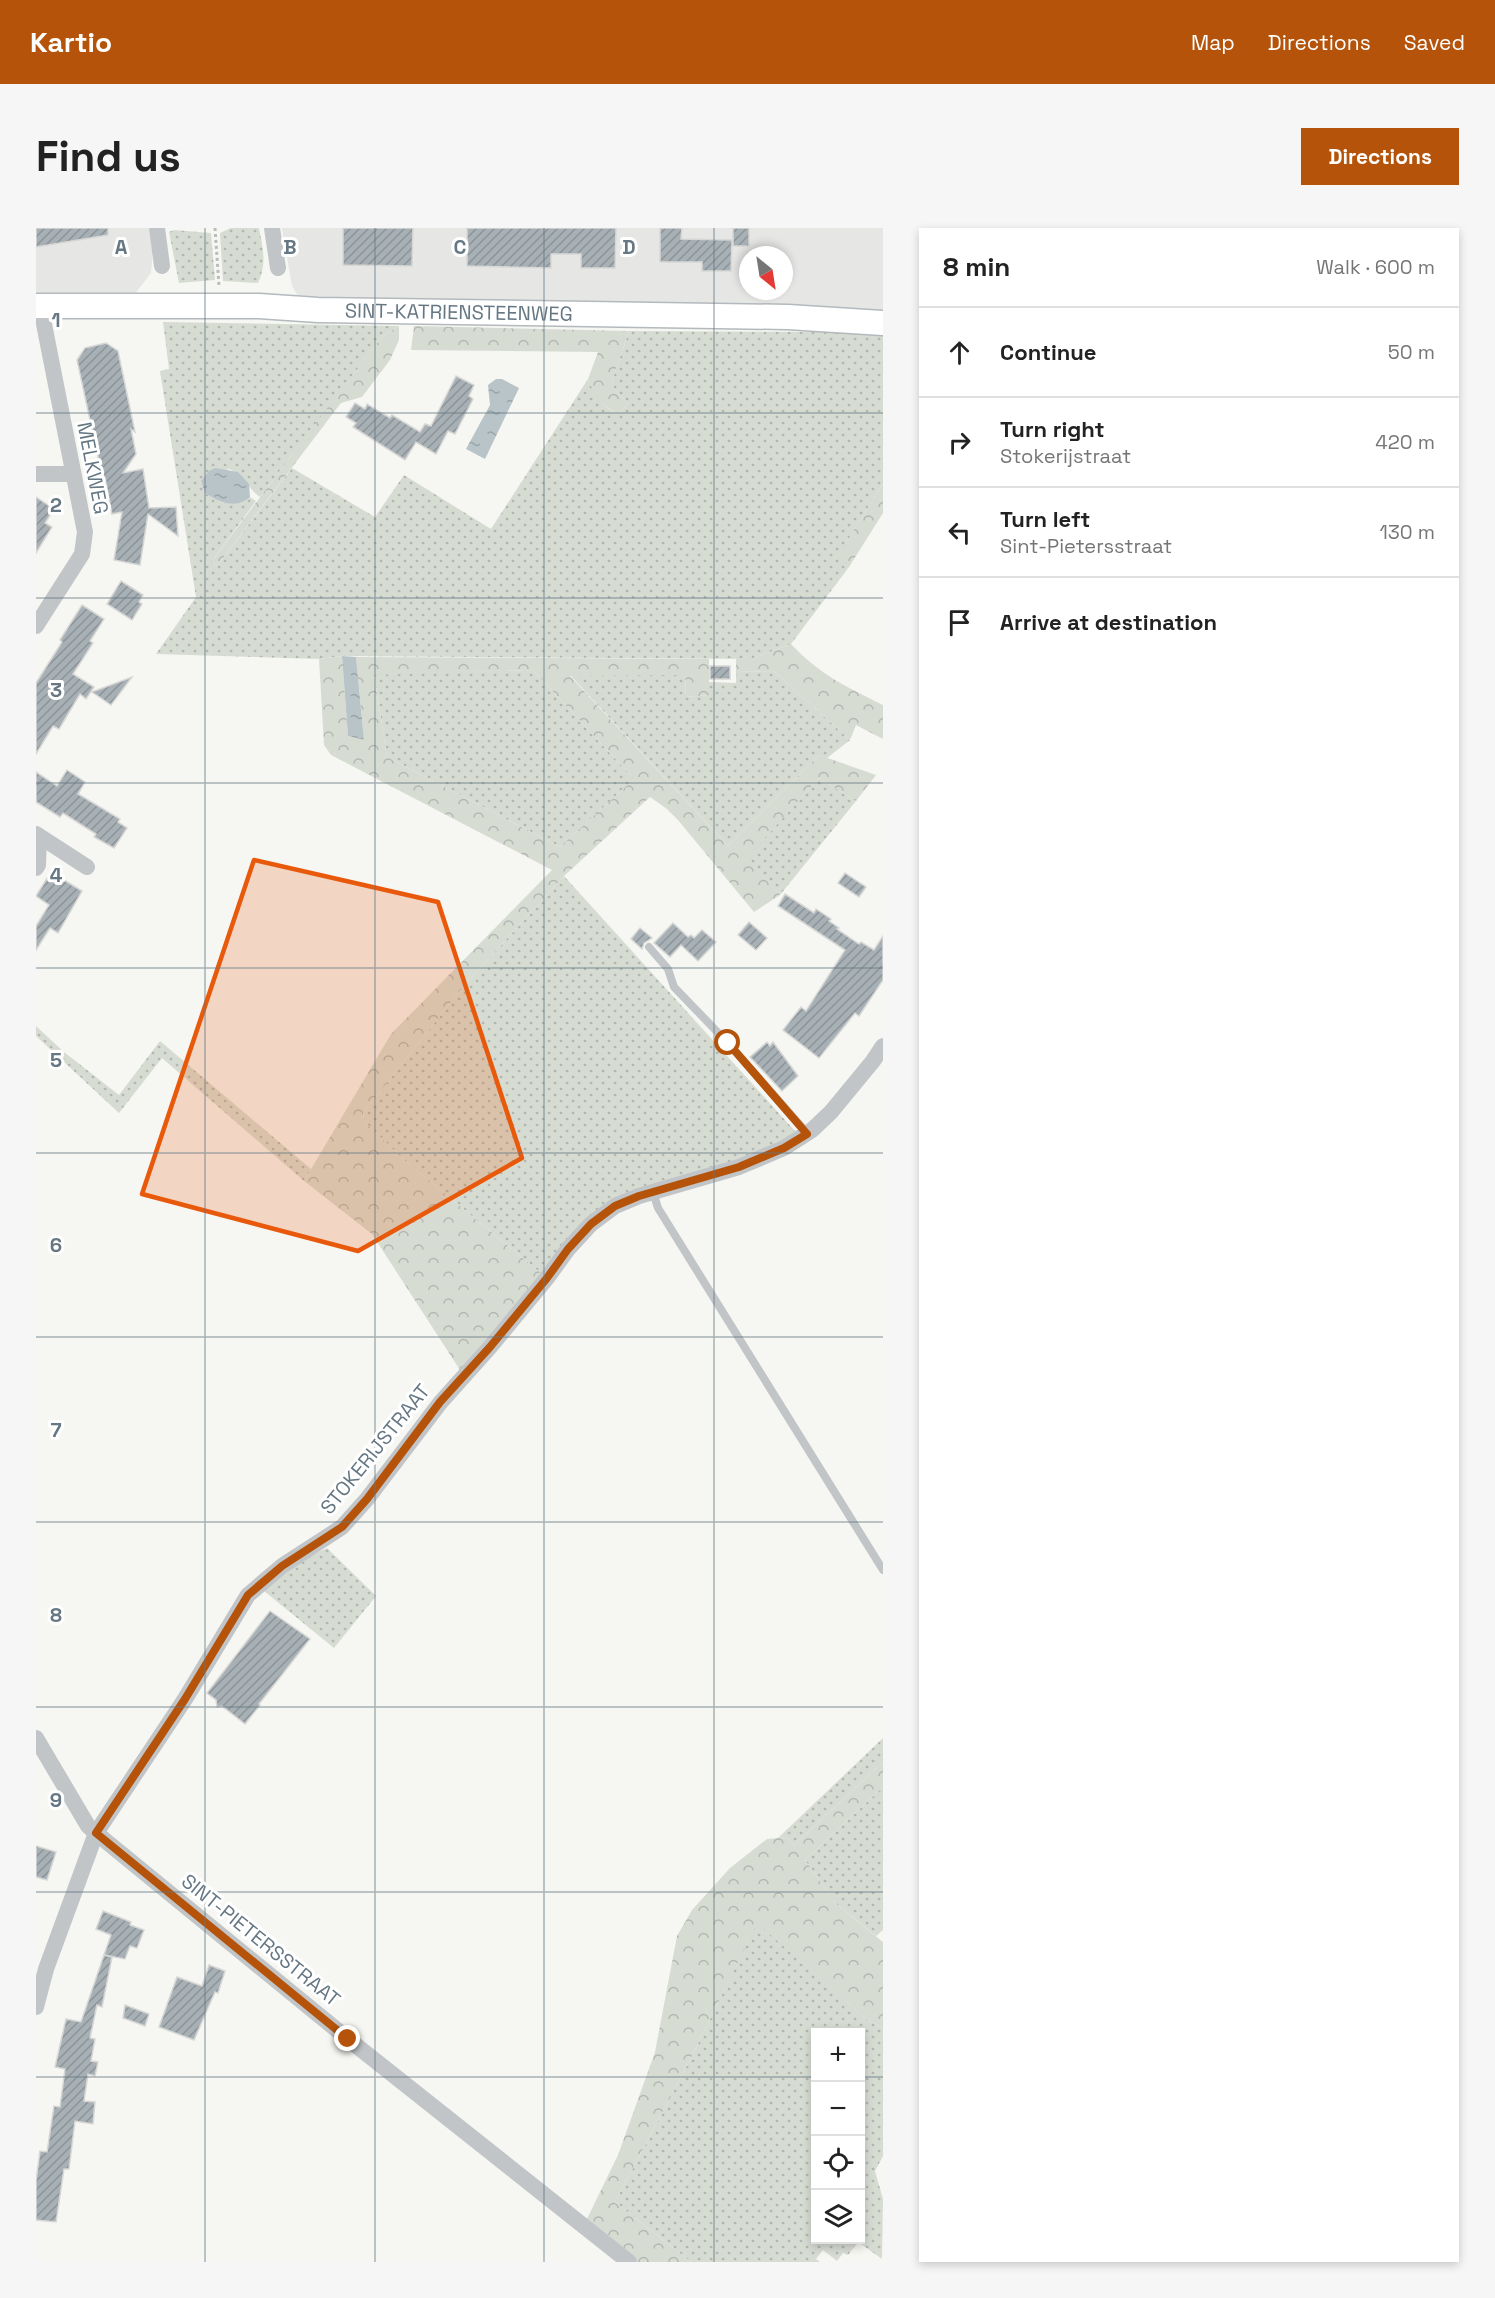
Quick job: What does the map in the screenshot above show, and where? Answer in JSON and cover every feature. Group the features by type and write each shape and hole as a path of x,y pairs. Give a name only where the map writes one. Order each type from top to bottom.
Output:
{"street":[{"path":"157,228 162,266"},
{"path":"272,228 278,268"},
{"name":"SINT-KATRIENSTEENWEG","path":"39,306 259,306 318,310 788,317 883,323"},
{"name":"MELKWEG","path":"36,626 82,554 85,532 39,306"},
{"path":"36,474 72,474"},
{"path":"38,835 87,867"},
{"path":"36,868 38,865 38,835"},
{"name":"STOKERIJSTRAAT","path":"36,2007 46,1969 96,1833 185,1699 248,1595 282,1566 342,1527 367,1499 440,1402 490,1347 568,1249 591,1224 615,1206 653,1192 739,1167 784,1148 807,1134 831,1112 883,1046"},
{"name":"SINT-PIETERSSTRAAT","path":"36,1738 88,1826 348,2039 628,2262"}],"lane":[{"path":"649,947 668,969 674,987 728,1043 807,1134"},
{"path":"653,1192 658,1208 883,1570"}],"path":[{"path":"215,228 219,287"}],"highlighted area":[{"path":"254,860 438,902 522,1158 358,1251 142,1194"}],"shaded area":[{"path":"36,228 149,228 153,251 151,273 134,295 36,297"},
{"path":"282,228 883,228 883,311 792,305 314,300 298,296 292,286"}],"green space":[{"path":"231,228 259,228 263,263 258,283 223,281 220,233"},
{"path":"174,230 211,233 215,280 179,283 169,232"},
{"path":"163,322 399,326 382,337 260,497 243,478 229,469 201,481 205,493 222,501 233,504 250,497 256,501 212,561 217,566 292,468 375,517 404,475 491,529 588,379 599,400 617,414 628,404 614,388 612,381 629,331 839,332 883,335 883,483 837,558 849,567 791,644 751,659 342,656 319,659 156,654 196,597 160,371 169,369"},
{"path":"399,326 399,340 390,360 362,397 341,403 217,566 212,561 315,424 382,337"},
{"path":"414,326 629,331 612,381 614,388 628,404 617,414 597,400 588,379 598,352 411,350"},
{"path":"883,483 883,513 849,567 836,559"},
{"path":"791,644 823,672 883,705 883,739 856,725 850,740 774,671 736,672 736,659 751,659"},
{"path":"342,656 348,736 364,740 356,657 709,659 709,695 686,697 685,675 570,676 728,846 819,755 876,775 856,801 819,778 747,858 780,895 754,912 678,820 650,797 564,876 462,988 363,1113 364,1121 403,1159 542,1274 460,1370 372,1234 304,1181 391,1034 552,870 331,755 324,745 319,659","holes":["533,670 634,779 560,847 387,757 374,675"]},
{"path":"533,670 634,779 560,847 387,757 374,674"},
{"path":"774,671 850,740 827,758 819,755 728,846 570,675 685,675 686,697 708,695 709,682 736,683 736,672"},
{"path":"819,778 856,801 780,895 746,858"},
{"path":"564,876 795,1131 781,1143 753,1157 630,1191 542,1274 403,1159 364,1121 363,1113 462,988"},
{"path":"36,1026 64,1052 119,1095 160,1041 311,1169 304,1181 162,1058 119,1113 36,1036"},
{"path":"327,1548 376,1596 334,1648 264,1591 301,1560"},
{"path":"883,1738 883,1762 794,1845 787,1837 778,1838"},
{"path":"883,1762 883,1787 805,1860 835,1903 883,1942 883,2028 866,2019 757,1923 692,2056 615,2202 691,2262 635,2262 585,2223 618,2155 655,2052 677,1936 692,1910 730,1868 767,1839 787,1837 794,1845"},
{"path":"883,1787 883,1930 876,1936 835,1903 805,1860"},
{"path":"757,1922 866,2019 883,2028 883,2156 875,2171 883,2199 882,2259 861,2244 865,2244 865,2028 811,2028 811,2244 856,2244 848,2255 843,2253 837,2261 823,2250 816,2259 820,2262 691,2262 615,2202 692,2056"}],"water":[{"path":"496,379 502,379 519,388 485,459 466,449 490,405 488,385"},
{"path":"215,468 238,472 249,484 250,497 233,504 222,502 205,493 201,481 209,471"},
{"path":"342,656 356,657 364,740 348,736"}],"building":[{"path":"36,228 108,228 108,235 36,247"},
{"path":"343,228 413,228 412,266 343,265"},
{"path":"467,228 616,228 615,268 581,268 581,254 551,254 551,268 467,266"},
{"path":"660,228 682,228 681,239 732,240 731,271 702,271 702,262 660,262"},
{"path":"733,228 749,228 749,246 733,246"},
{"path":"106,343 118,351 135,432 131,429 136,454 123,473 143,469 149,508 176,507 178,536 148,514 140,565 114,560 122,512 112,514 77,360 85,348"},
{"path":"456,376 474,385 469,396 473,399 455,434 448,431 436,454 416,442 405,460 353,427 356,423 346,417 355,403 365,409 367,404 390,418 392,415 420,432 425,424 431,426"},
{"path":"36,497 54,509 45,523 52,527 36,553"},
{"path":"121,581 143,595 139,602 142,604 132,620 107,604"},
{"path":"82,605 104,619 90,641 93,643 73,674 94,687 86,699 80,694 59,729 53,726 36,754 36,683"},
{"path":"710,666 730,666 730,679 710,679"},
{"path":"132,677 111,705 92,692"},
{"path":"67,770 85,782 78,794 120,819 118,822 127,828 114,848 94,837 96,834 63,813 60,817 36,802 36,772 57,786"},
{"path":"51,872 82,891 58,933 50,928 36,950 36,926 49,905 36,896"},
{"path":"845,873 866,887 859,897 838,883"},
{"path":"785,894 814,913 816,909 831,919 829,921 839,928 837,929 859,944 861,942 874,950 883,936 883,980 859,1016 855,1013 819,1058 783,1030 801,1007 806,1011 845,950 778,906"},
{"path":"749,922 767,938 756,950 738,935"},
{"path":"673,923 688,937 691,935 694,938 702,930 716,942 698,961 681,945 670,957 654,943"},
{"path":"640,928 652,938 644,943 642,949 631,939"},
{"path":"767,1042 770,1046 773,1042 798,1076 782,1091 750,1057"},
{"path":"270,1611 310,1639 245,1724 222,1706 217,1707 216,1700 207,1693"},
{"path":"36,1846 56,1852 47,1880 36,1877"},
{"path":"103,1911 144,1930 137,1948 130,1946 125,1959 104,1955 111,1935 96,1929"},
{"path":"104,1955 112,1957 102,2007 97,2005 90,2038 95,2039 91,2061 98,2062 95,2076 88,2074 84,2101 95,2102 93,2124 75,2121 69,2169 64,2169 56,2222 36,2220 36,2181 40,2151 47,2152 54,2106 60,2107 65,2069 55,2067 66,2019 81,2022"},
{"path":"209,1965 225,1971 218,1993 215,1992 194,2040 159,2027 177,1977 202,1986"},
{"path":"125,2005 149,2014 145,2026 123,2018"}],"route":[{"path":"348,2039 96,1833 185,1699 248,1595 282,1566 342,1527 367,1499 440,1402 490,1347 568,1249 591,1224 615,1206 639,1196 739,1167 784,1148 807,1134 728,1043"}]}
